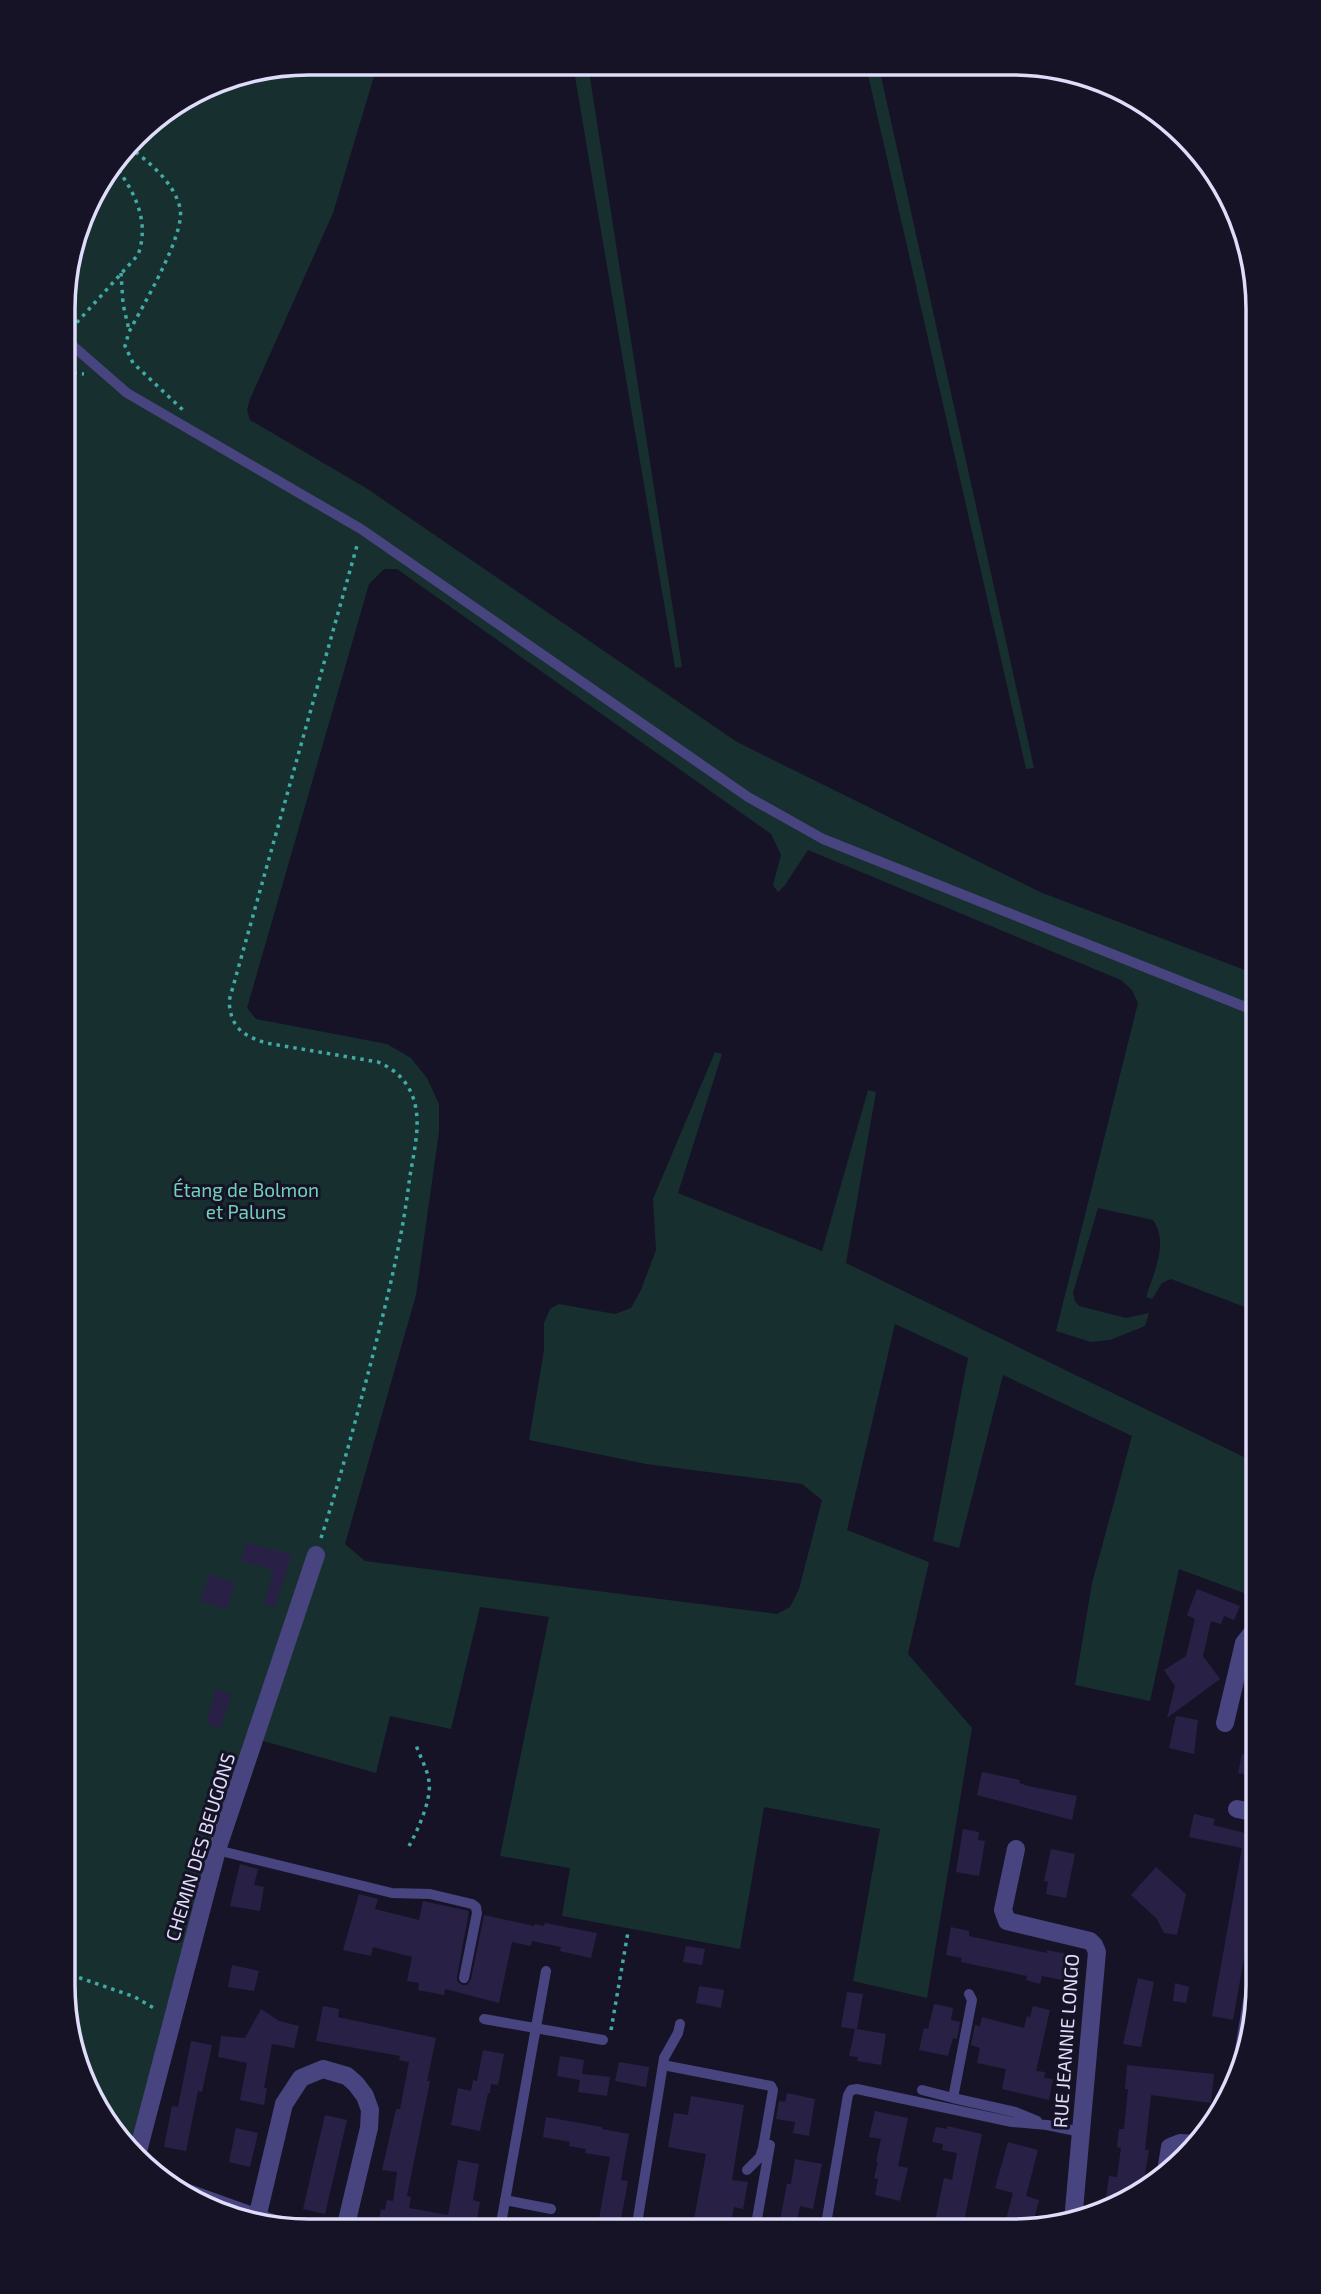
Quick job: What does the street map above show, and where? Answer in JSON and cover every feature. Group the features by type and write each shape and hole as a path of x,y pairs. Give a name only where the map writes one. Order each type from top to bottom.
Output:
{"street":[{"name":"CHEMIN DES BEUGONS","path":"140,2146 217,1850 316,1555"},
{"path":"1225,1723 1245,1641"},
{"path":"1237,1809 1245,1811"},
{"name":"RUE JEANNIE LONGO","path":"1016,1849 1003,1910 1007,1920 1090,1941 1097,1952 1074,2210"},
{"path":"251,2211 284,2104 301,2078 323,2069 347,2076 365,2096 370,2109 369,2128 347,2219"},
{"path":"1168,2158 1170,2147 1183,2143"}],"lane":[{"path":"75,346 127,393 361,530 748,797 785,818 836,844 1246,1007"},
{"path":"217,1850 392,1893 430,1894 472,1904 477,1913 464,1978"},
{"path":"502,2219 545,1972"},
{"path":"953,2098 973,1997"},
{"path":"484,2020 603,2040"},
{"path":"638,2219 666,2051 680,2024"},
{"path":"663,2065 771,2086 773,2090 763,2148 760,2157 747,2170"},
{"path":"827,2219 848,2095 852,2090 1012,2122 1081,2132"},
{"path":"922,2090 1015,2112 1047,2125"},
{"path":"757,2219 770,2145"},
{"path":"505,2200 551,2209"}],"path":[{"path":"136,152 152,164 172,189 181,209 170,253 125,346 133,363 181,405 188,417 188,428"},
{"path":"75,326 138,255 144,239 140,209 132,188 120,172"},
{"path":"121,273 123,304 130,332"},
{"path":"316,1555 340,1479 390,1289 405,1215 417,1126 416,1111 408,1087 393,1068 378,1062 266,1043 251,1038 237,1028 230,1016 229,1001 361,530"},
{"path":"409,1846 419,1829 429,1788 416,1745"},
{"path":"603,2040 609,2038 610,2034 628,1932"},
{"path":"75,1976 135,1997 155,2008 172,2023"}],"green space":[{"name":"Étang de Bolmon et Paluns","path":"309,75 374,75 333,213 250,399 247,410 250,420 366,488 737,742 1040,892 1246,970 1245,1307 1171,1279 1162,1283 1152,1299 1146,1297 1160,1248 1158,1229 1153,1220 1098,1208 1073,1293 1075,1301 1079,1306 1126,1318 1149,1313 1145,1326 1110,1340 1091,1342 1056,1331 1138,1003 1132,990 1121,980 808,850 778,892 773,885 781,855 771,834 397,569 384,569 369,584 247,1008 256,1019 387,1044 411,1058 427,1078 439,1104 439,1132 416,1295 345,1544 365,1561 777,1614 790,1607 799,1589 822,1500 802,1484 646,1464 529,1440 544,1350 544,1323 550,1309 559,1304 615,1314 631,1308 656,1250 653,1199 715,1052 722,1054 678,1193 822,1251 868,1090 876,1092 846,1263 1245,1458 1245,1593 1179,1569 1150,1701 1075,1685 1092,1583 1132,1436 1003,1375 959,1548 933,1541 968,1358 895,1324 847,1530 929,1562 908,1654 972,1728 927,1998 853,1981 880,1829 764,1807 740,1949 562,1916 570,1868 500,1856 549,1617 480,1607 451,1729 390,1716 376,1773 260,1740 227,1846 144,2150 115,2115 99,2088 80,2030 75,1985 77,279 88,234 107,192 133,155 167,124 220,93 249,83"},
{"path":"575,75 590,75 682,667 675,668"},
{"path":"868,75 881,75 1034,768 1026,769"}],"building":[{"path":"246,1542 292,1555 275,1607 264,1604 273,1570 241,1561"},
{"path":"209,1574 235,1582 227,1609 200,1601"},
{"path":"1197,1589 1240,1606 1234,1620 1224,1616 1221,1624 1211,1621 1203,1656 1220,1679 1167,1718 1175,1686 1164,1670 1186,1656 1195,1619 1187,1615"},
{"path":"216,1689 232,1694 221,1728 206,1723"},
{"path":"1176,1716 1198,1720 1194,1754 1169,1748"},
{"path":"1242,1754 1245,1755 1245,1774 1238,1773"},
{"path":"982,1772 1020,1780 1019,1783 1028,1786 1077,1796 1072,1820 977,1795"},
{"path":"1194,1814 1215,1819 1213,1825 1245,1833 1245,1953 1233,2020 1212,2016 1242,1848 1189,1837"},
{"path":"963,1829 979,1832 978,1840 985,1841 979,1876 956,1872"},
{"path":"1051,1849 1075,1854 1066,1898 1046,1894 1048,1882 1044,1881"},
{"path":"240,1864 258,1869 254,1885 264,1887 260,1911 230,1906"},
{"path":"1156,1867 1186,1894 1177,1935 1164,1933 1157,1919 1131,1895"},
{"path":"359,1894 378,1899 375,1909 419,1920 423,1901 469,1911 457,1977 457,1981 462,1985 467,1985 471,1979 484,1915 534,1926 544,1926 545,1923 597,1933 591,1958 560,1951 561,1947 532,1941 531,1946 512,1942 499,2003 445,1989 444,1995 418,1990 419,1983 407,1981 412,1957 373,1947 371,1956 343,1950"},
{"path":"951,1927 969,1931 969,1936 1047,1953 1047,1950 1076,1956 1071,1982 1042,1976 1040,1984 1026,1980 1027,1976 961,1962 962,1958 946,1955"},
{"path":"686,1946 705,1949 702,1965 683,1962"},
{"path":"232,1965 259,1971 254,1991 228,1987"},
{"path":"1138,1978 1154,1982 1141,2047 1123,2044"},
{"path":"1175,1983 1189,1987 1186,2003 1173,2001"},
{"path":"699,1986 724,1990 721,2008 696,2003"},
{"path":"847,1992 863,1994 857,2029 886,2034 881,2065 857,2061 858,2057 849,2056 855,2029 841,2027"},
{"path":"934,2004 953,2008 951,2020 960,2022 957,2039 953,2038 948,2056 919,2050"},
{"path":"323,2006 339,2009 338,2017 436,2038 407,2196 411,2197 409,2208 448,2215 458,2160 479,2164 473,2200 480,2202 477,2219 379,2219 387,2200 393,2201 397,2172 382,2170 396,2109 400,2109 409,2062 399,2060 400,2056 316,2041"},
{"path":"1033,2006 1050,2010 1036,2071 1045,2072 1044,2078 1053,2079 1049,2100 1002,2089 1006,2069 977,2063 980,2048 971,2045 975,2025 980,2026 982,2017 1024,2028"},
{"path":"261,2009 279,2021 299,2026 294,2048 272,2044 264,2088 267,2088 264,2105 240,2100 247,2063 218,2057 221,2036 245,2038"},
{"path":"191,2041 212,2045 202,2092 198,2091 186,2151 164,2147 172,2106 178,2107"},
{"path":"483,2050 504,2054 498,2085 491,2084 488,2093 480,2131 451,2125 458,2088 471,2091 473,2080 477,2081"},
{"path":"560,2056 584,2060 582,2074 610,2077 607,2096 578,2092 580,2080 557,2076"},
{"path":"619,2062 649,2067 646,2087 615,2081"},
{"path":"1127,2065 1214,2074 1211,2103 1151,2095 1145,2150 1149,2150 1144,2177 1115,2195 1106,2197 1109,2176 1117,2177 1121,2148 1117,2147 1119,2129 1124,2129 1128,2089 1125,2089"},
{"path":"787,2093 815,2099 809,2136 793,2133 795,2122 776,2119 779,2101 785,2102"},
{"path":"691,2096 744,2105 732,2180 748,2182 743,2209 734,2207 732,2219 694,2219 706,2154 668,2147 674,2113 688,2115"},
{"path":"875,2111 908,2118 898,2166 908,2168 900,2201 875,2195 878,2179 874,2178 881,2139 869,2137"},
{"path":"325,2115 347,2120 325,2214 303,2209"},
{"path":"546,2117 629,2134 621,2180 628,2181 621,2219 599,2219 610,2157 585,2153 586,2149 569,2146 570,2142 543,2137"},
{"path":"947,2126 982,2134 964,2219 935,2219 944,2178 952,2180 957,2153 942,2150 943,2144 932,2142 936,2127 947,2129"},
{"path":"236,2128 258,2133 250,2167 229,2162"},
{"path":"1008,2142 1038,2150 1026,2196 1039,2200 1035,2217 1006,2219 1013,2193 995,2188"},
{"path":"795,2159 822,2164 813,2209 800,2206 797,2219 780,2219 787,2184 791,2184"}]}
